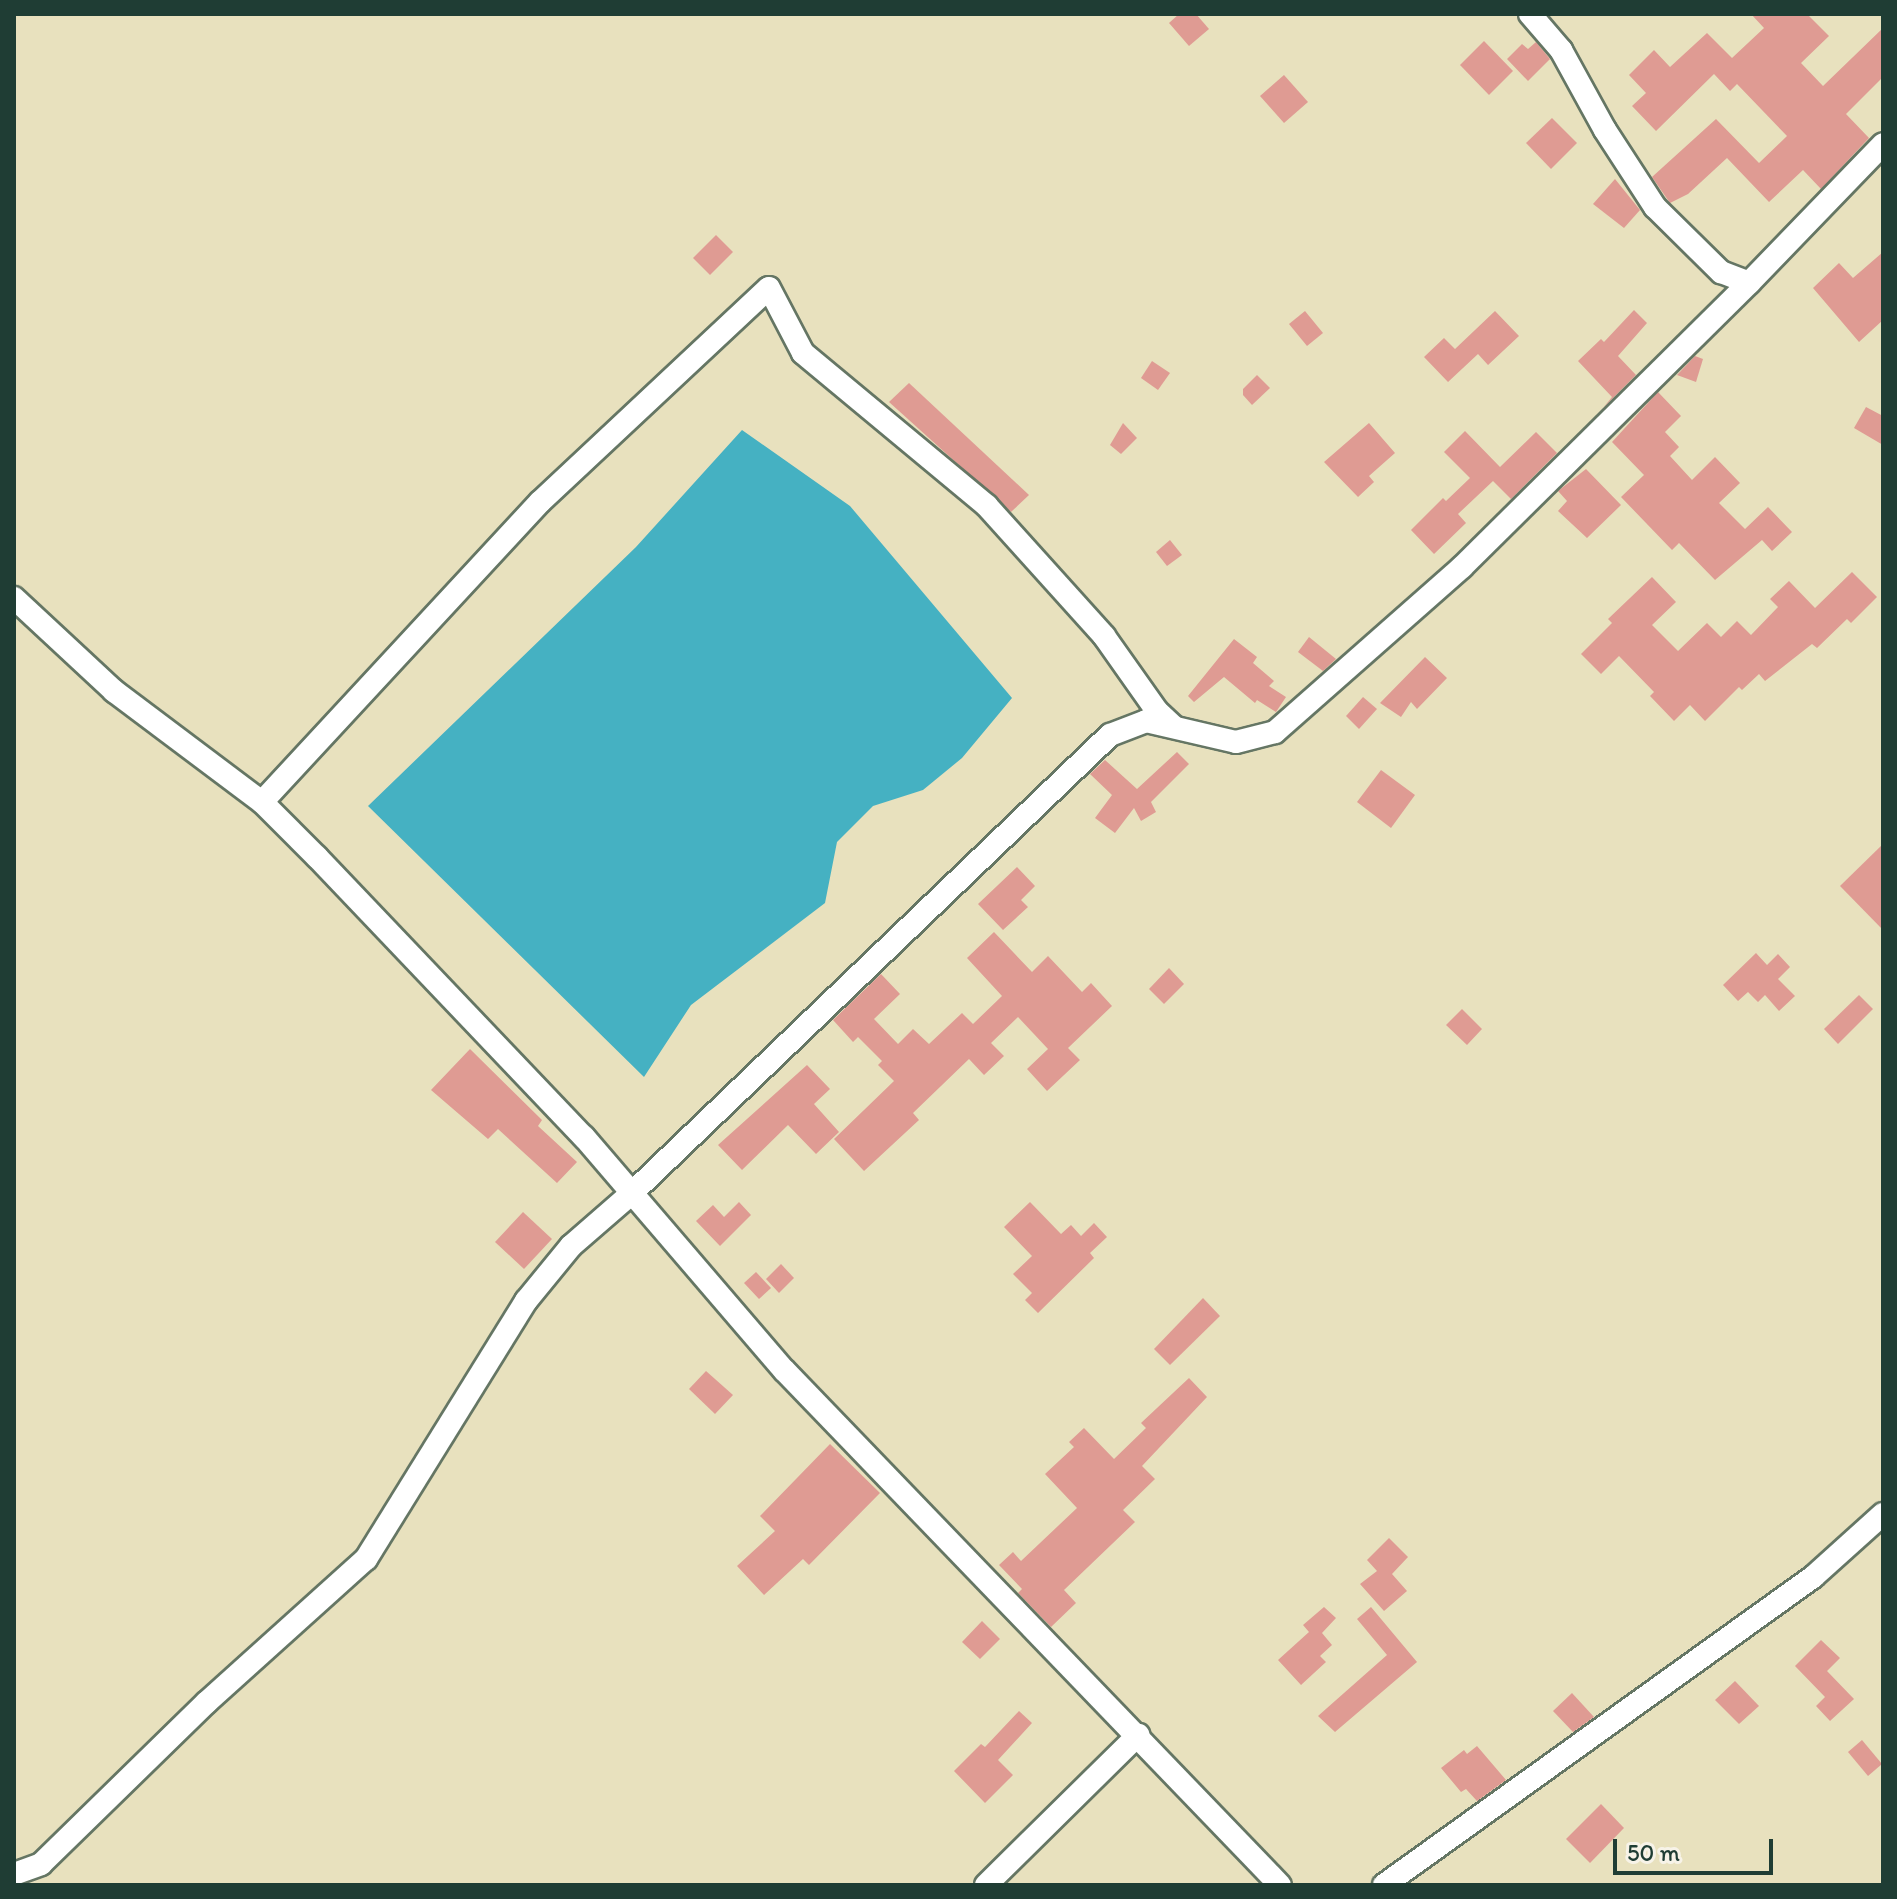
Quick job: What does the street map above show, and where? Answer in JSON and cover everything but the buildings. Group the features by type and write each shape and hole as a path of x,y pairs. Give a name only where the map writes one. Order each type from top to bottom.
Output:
{"street":[{"path":"1530,14 1561,50 1605,130 1655,207 1721,272 1749,283"},
{"path":"14,1874 41,1864 207,1702 366,1559 526,1301 571,1246 632,1193 1110,735 1146,721 1236,742 1275,732 1462,567 1749,283 1883,144"},
{"path":"262,802 540,502 769,288 803,353 987,506 1104,636 1157,711 1175,728"},
{"path":"14,598 114,691 262,802 584,1137 784,1370 1280,1885"},
{"path":"1384,1885 1813,1577 1883,1514"},
{"path":"986,1885 1138,1735"}],"water":[{"path":"742,430 850,506 1012,698 962,758 923,790 873,806 837,842 825,903 691,1005 644,1077 368,806 636,547"}]}
